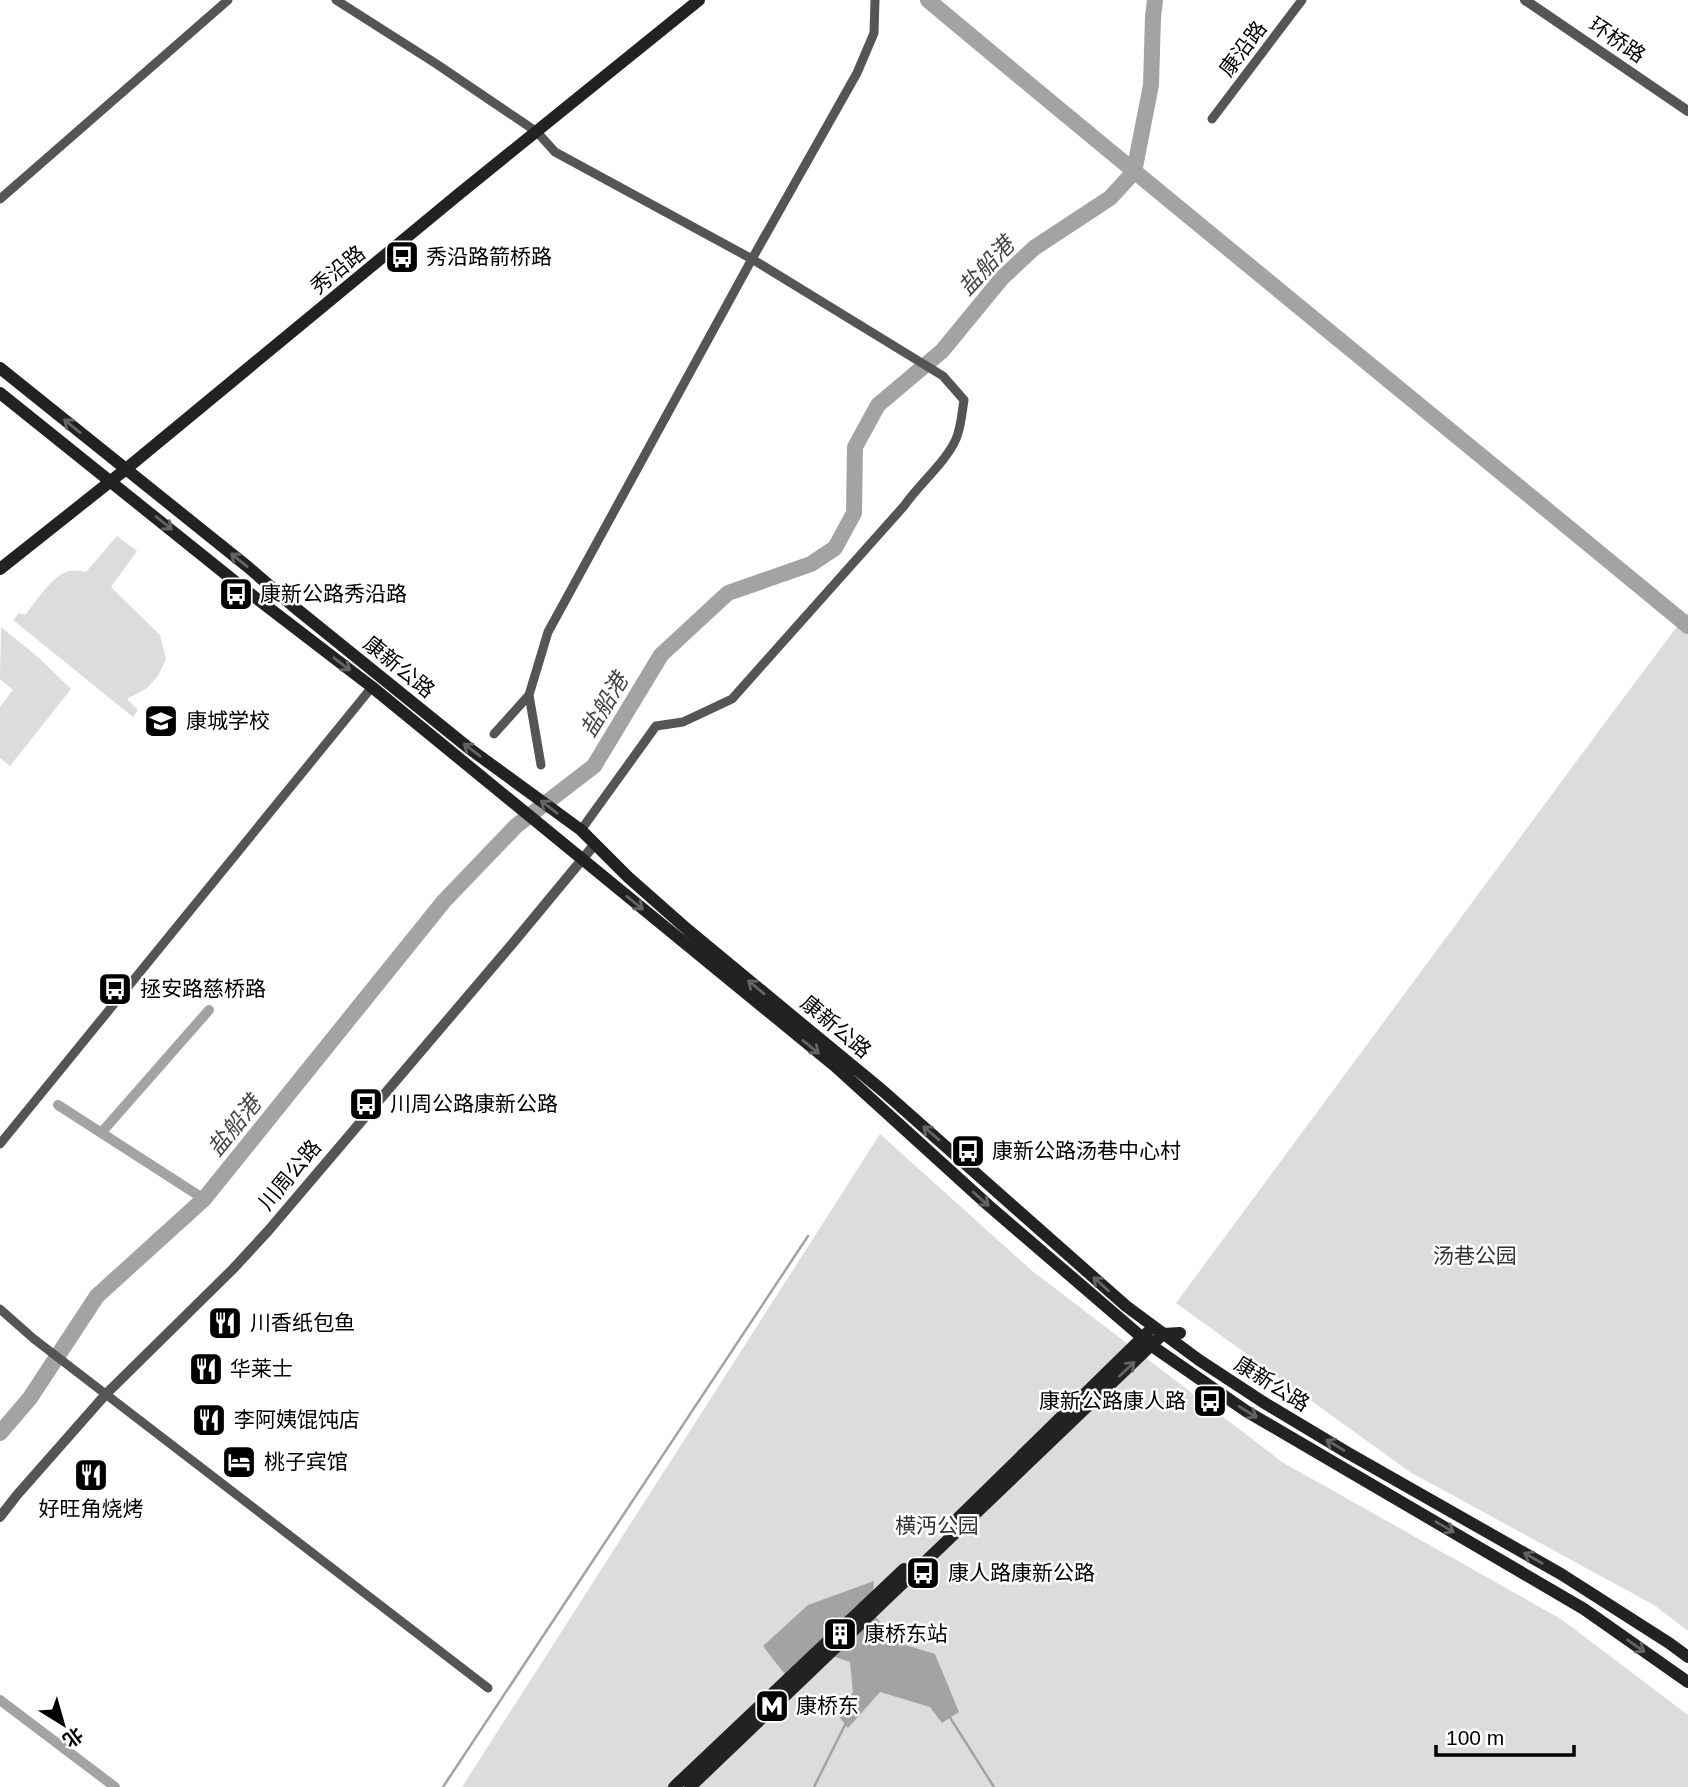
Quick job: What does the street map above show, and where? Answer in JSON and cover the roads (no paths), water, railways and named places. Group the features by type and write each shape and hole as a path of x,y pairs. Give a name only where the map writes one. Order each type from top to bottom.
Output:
{"main road":[{"name":"秀沿路","path":"0,569 699,0"},
{"name":"康新公路","path":"0,368 470,749 576,827 688,930 883,1091 1099,1283 1158,1331 1263,1402 1561,1574 1688,1657"},
{"name":"康新公路","path":"0,393 243,588 372,687 835,1066 988,1205 1147,1342 1246,1411 1584,1609 1688,1682"},
{"path":"690,1787 1158,1331 1180,1333"},
{"path":"674,1787 1147,1342"}],"street":[{"path":"0,199 228,0"},
{"path":"336,0 537,132 555,152 752,259 943,376 964,400 957,438 939,464 732,699 683,722 656,726 576,827"},
{"path":"494,734 529,695 548,632 857,73 874,33 875,0"},
{"name":"康沿路","path":"1212,119 1302,0"},
{"name":"环桥路","path":"1525,0 1688,111"},
{"path":"0,1144 372,687"},
{"path":"529,695 541,765"},
{"name":"川周公路","path":"0,1517 106,1394 268,1231 596,844"},
{"path":"0,1309 34,1339 488,1688"}],"waterway":[{"path":"928,0 1688,626"},
{"name":"盐船港","path":"0,1433 30,1398 97,1296 204,1199 444,901 516,826 594,766 661,655 728,593 811,564 835,548 854,513 855,447 878,405 942,351 1002,278 1034,248 1110,198 1134,172 1151,85 1155,0"},
{"path":"101,1133 209,1010"},
{"path":"58,1105 204,1199"},
{"path":"443,1787 808,1236"},
{"path":"0,1700 115,1787"},
{"path":"949,1716 994,1787"},
{"path":"814,1787 846,1723"}],"place":[{"name":"秀沿路箭桥路","path":"402,257"},
{"name":"康新公路秀沿路","path":"236,594"},
{"name":"康城学校","path":"161,721"},
{"name":"拯安路慈桥路","path":"115,989"},
{"name":"川周公路康新公路","path":"366,1104"},
{"name":"康新公路汤巷中心村","path":"968,1151"},
{"name":"川香纸包鱼","path":"225,1323"},
{"name":"华莱士","path":"206,1369"},
{"name":"康新公路康人路","path":"1210,1401"},
{"name":"李阿姨馄饨店","path":"209,1420"},
{"name":"桃子宾馆","path":"239,1462"},
{"name":"好旺角烧烤","path":"91,1475"},
{"name":"康人路康新公路","path":"923,1573"},
{"name":"康桥东站","path":"840,1634"},
{"name":"康桥东","path":"772,1706"}],"park label":[{"name":"汤巷公园","path":"1475,1256"},
{"name":"横沔公园","path":"937,1526"}]}
